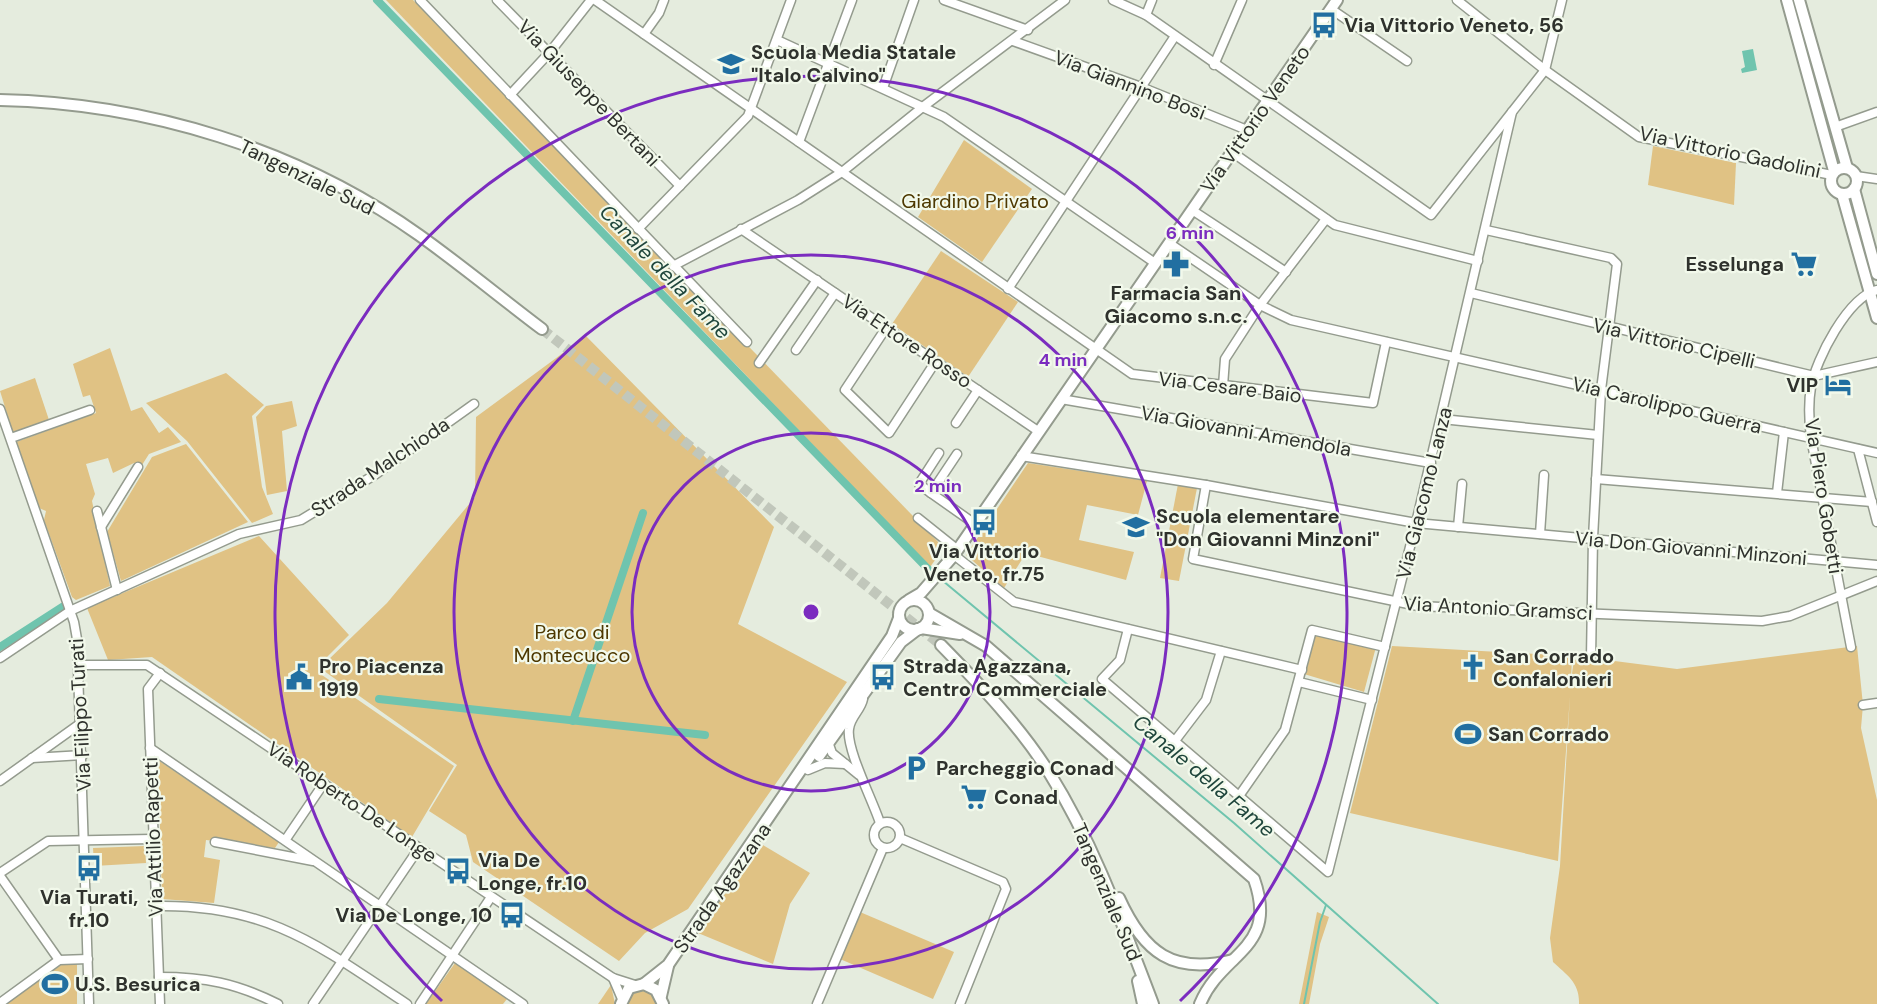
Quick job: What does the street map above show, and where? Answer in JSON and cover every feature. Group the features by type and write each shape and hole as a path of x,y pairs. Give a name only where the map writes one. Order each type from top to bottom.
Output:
{"main road":[{"path":"1787,0 1833,173 1832,187 1842,194 1873,290 1877,318"},
{"path":"1799,0 1847,168 1856,176 1854,189 1876,267"},
{"name":"Via Vittorio Veneto","path":"931,586 1334,5"},
{"name":"Tangenziale Sud","path":"1,101 68,104 140,116 223,138 278,159 334,186 417,234 542,329"},
{"path":"1833,173 1847,168"},
{"path":"1842,194 1854,189"},
{"path":"776,810 892,636 902,606 931,586"},
{"path":"776,810 901,642 928,621 931,586"},
{"path":"909,600 919,601 928,612 1004,660 1254,879 1262,909 1260,924 1246,949 1216,979 1200,1004"},
{"path":"899,618 904,627 967,635"},
{"name":"Tangenziale Sud","path":"940,645 982,686 1015,725 1049,772 1086,840 1121,920 1153,1004"},
{"name":"Strada Agazzana","path":"668,966 776,810"},
{"path":"1086,840 1113,884 1132,925 1159,953 1176,962 1194,966 1234,960"},
{"path":"1121,920 1143,1004"},
{"path":"622,1001 640,985 668,966"},
{"path":"662,1000 668,966"},
{"path":"640,985 656,990 662,1000"}],"street":[{"path":"420,0 747,342"},
{"name":"Via Giuseppe Bertani","path":"497,0 680,186"},
{"path":"510,95 550,52 593,0"},
{"name":"Via Cesare Baio","path":"593,0 751,107 1132,374 1373,403 1386,342"},
{"path":"644,34 664,0"},
{"path":"638,229 748,116 791,0"},
{"path":"799,142 852,0"},
{"path":"883,88 914,0"},
{"path":"944,0 1028,30"},
{"path":"673,266 798,200 842,172 924,106 1065,0"},
{"path":"1113,0 1146,15 1214,65 1268,99 1431,215 1545,70 1562,0"},
{"path":"1146,15 1152,0"},
{"path":"1214,65 1242,0"},
{"name":"Via Vittorio Gadolini","path":"1457,0 1545,70 1639,137 1833,173"},
{"name":"Via Vittorio Veneto","path":"1334,5 1407,61"},
{"path":"1008,289 1175,36"},
{"path":"777,40 924,106 1066,199 1155,263"},
{"name":"Via Giannino Bosi","path":"1013,41 1141,87 1247,130"},
{"name":"Via Giacomo Lanza","path":"1239,796 1328,872 1442,419 1512,112"},
{"path":"1835,127 1877,112"},
{"path":"1232,152 1335,225 1478,261"},
{"path":"1856,176 1877,179"},
{"path":"1192,210 1286,272"},
{"path":"1223,386 1225,360 1260,305 1326,219"},
{"name":"Via Ettore Rosso","path":"741,229 1038,431"},
{"path":"1486,230 1611,258 1617,264 1601,390 1593,538 1591,658"},
{"name":"Via Carolippo Guerra","path":"1169,243 1260,305 1291,320 1877,453"},
{"path":"759,363 817,280"},
{"name":"Via Piero Gobetti","path":"1851,646 1821,496 1809,418 1814,376 1830,337 1849,312 1873,290"},
{"name":"Via Ettore Rosso","path":"796,350 835,293"},
{"name":"Via Vittorio Cipelli","path":"1471,293 1814,376 1877,362"},
{"path":"886,328 845,390 889,433 936,361"},
{"name":"Via Ettore Rosso","path":"956,423 978,390"},
{"name":"Via Giovanni Amendola","path":"1061,399 1431,463"},
{"name":"Strada Malchioda","path":"0,658 70,611 239,534 301,520 376,474 474,404"},
{"name":"Via Filippo Turati","path":"0,409 70,611 77,639 83,756 89,1004"},
{"path":"11,438 90,410"},
{"path":"1442,419 1599,435"},
{"path":"1777,493 1785,432"},
{"path":"1858,449 1877,522"},
{"path":"939,453 920,484 975,524"},
{"path":"932,493 957,454"},
{"name":"Via Don Giovanni Minzoni","path":"1021,456 1206,485 1416,523 1877,565"},
{"path":"101,527 138,467"},
{"path":"1540,534 1544,475"},
{"path":"1596,480 1821,496 1872,502"},
{"path":"1458,527 1462,484"},
{"name":"Via Antonio Gramsci","path":"1206,485 1192,560 1396,603 1762,621 1790,616 1877,581"},
{"path":"97,511 117,590"},
{"path":"918,519 1014,602 1302,670"},
{"path":"1128,629 1120,660 1102,679 1239,796 1285,730 1312,630 1385,647"},
{"path":"1174,742 1206,700 1221,651"},
{"name":"Via Roberto De Longe","path":"79,665 147,665 613,978 640,985"},
{"name":"Via Attilio Rapetti","path":"160,673 148,689 160,1004"},
{"path":"863,679 854,698 827,738 827,744 832,753 849,765 866,784"},
{"path":"1299,682 1372,700"},
{"path":"864,693 862,704 850,723 848,736 854,758 880,824"},
{"path":"1863,705 1877,703"},
{"path":"0,781 81,723"},
{"path":"150,748 286,839 523,1004"},
{"path":"31,758 83,756"},
{"path":"808,770 825,763 849,765"},
{"path":"286,839 324,783"},
{"path":"888,822 895,824 900,830 900,838 892,848 883,848 874,838 875,830 880,824 888,822"},
{"path":"900,838 1003,882 1006,889 960,1004"},
{"path":"59,960 0,875 48,841 152,839"},
{"path":"215,842 320,863"},
{"path":"313,1004 419,848"},
{"path":"817,1004 883,848"},
{"path":"420,1004 491,897"},
{"path":"156,906 222,909 260,919 291,931 342,961 406,1004"},
{"path":"0,1003 59,960 88,958"},
{"path":"159,977 212,979 241,988 278,1004"},
{"path":"613,978 622,1001"}],"green space":[{"path":"386,0 413,0 944,548 930,567"},
{"name":"Giardino Privato","path":"964,140 1032,189 982,262 918,217"},
{"path":"1653,146 1736,163 1734,205 1648,185"},
{"path":"941,251 1018,302 968,377 892,324"},
{"name":"Parco di Montecucco","path":"586,336 774,527 738,624 847,682 688,909 645,933 619,961 473,862 466,835 429,811 457,765 324,671 326,662 387,603 475,497 476,417"},
{"path":"110,348 131,411 142,407 159,433 168,427 181,442 149,454 142,465 134,463 113,473 108,458 86,464 95,494 92,501 110,586 76,600 72,597 44,520 46,511 39,508 16,442 96,413 90,395 83,397 73,364"},
{"path":"226,373 264,405 252,416 262,487 273,514 252,523 187,441 146,403"},
{"path":"35,378 49,420 13,433 0,391"},
{"path":"292,401 297,426 282,431 287,491 267,495 256,417 266,406"},
{"path":"186,444 248,522 121,581 107,532 152,457"},
{"path":"1028,463 1147,481 1138,515 1087,505 1079,540 1134,552 1126,580 1026,553 1004,588 966,555"},
{"path":"1178,484 1197,488 1179,581 1160,578"},
{"path":"259,536 349,635 321,663 319,673 454,766 412,837 152,657 108,660 87,608"},
{"path":"1314,633 1376,647 1364,692 1304,674"},
{"path":"1392,646 1572,656 1571,680 1574,660 1591,658 1677,669 1857,646 1863,705 1861,728 1877,800 1877,1004 1579,1004 1575,985 1568,975 1553,962 1550,938 1560,866 1570,696 1558,861 1350,813"},
{"path":"158,760 279,842 275,848 206,840 204,857 220,860 214,903 162,899"},
{"path":"758,842 810,873 790,904 773,964 698,933"},
{"path":"145,846 146,863 94,866 93,848"},
{"path":"860,912 954,952 933,999 840,959"},
{"path":"1317,912 1329,917 1320,944 1309,1004 1299,1004"},
{"name":"U.S. Besurica","path":"64,963 77,964 77,1004 5,1004"},
{"path":"455,963 507,999 503,1004 426,1004"},
{"path":"611,985 615,1004 598,1004"},
{"path":"639,989 650,991 658,1004 625,1004 630,994"}],"water":[{"path":"1753,49 1757,70 1742,73 1741,69 1745,67 1742,51"}],"waterway":[{"name":"Canale della Fame","path":"377,0 928,569"},
{"path":"573,721 643,513"},
{"name":"Canale della Fame","path":"943,581 1234,823 1438,1004"},
{"path":"0,647 62,607"},
{"path":"379,699 705,735"},
{"path":"1304,1004 1320,922 1326,905"}],"tunnel":[{"path":"542,329 941,645"}],"place":[{"name":"Via Vittorio Veneto, 56","path":"1324,25"},
{"name":"Scuola Media Statale \"Italo Calvino\"","path":"731,64"},
{"name":"Farmacia San Giacomo s.n.c.","path":"1176,264"},
{"name":"Esselunga","path":"1804,264"},
{"name":"VIP","path":"1838,385"},
{"name":"Via Vittorio Veneto, fr.75","path":"984,522"},
{"name":"Scuola elementare \"Don Giovanni Minzoni\"","path":"1136,527"},
{"name":"San Corrado Confalonieri","path":"1473,667"},
{"name":"Pro Piacenza 1919","path":"299,677"},
{"name":"Strada Agazzana, Centro Commerciale","path":"883,677"},
{"name":"San Corrado","path":"1468,734"},
{"name":"Parcheggio Conad","path":"916,768"},
{"name":"Conad","path":"974,797"},
{"name":"Via Turati, fr.10","path":"89,868"},
{"name":"Via De Longe, fr.10","path":"458,871"},
{"name":"Via De Longe, 10","path":"512,915"},
{"name":"U.S. Besurica","path":"55,984"}]}
